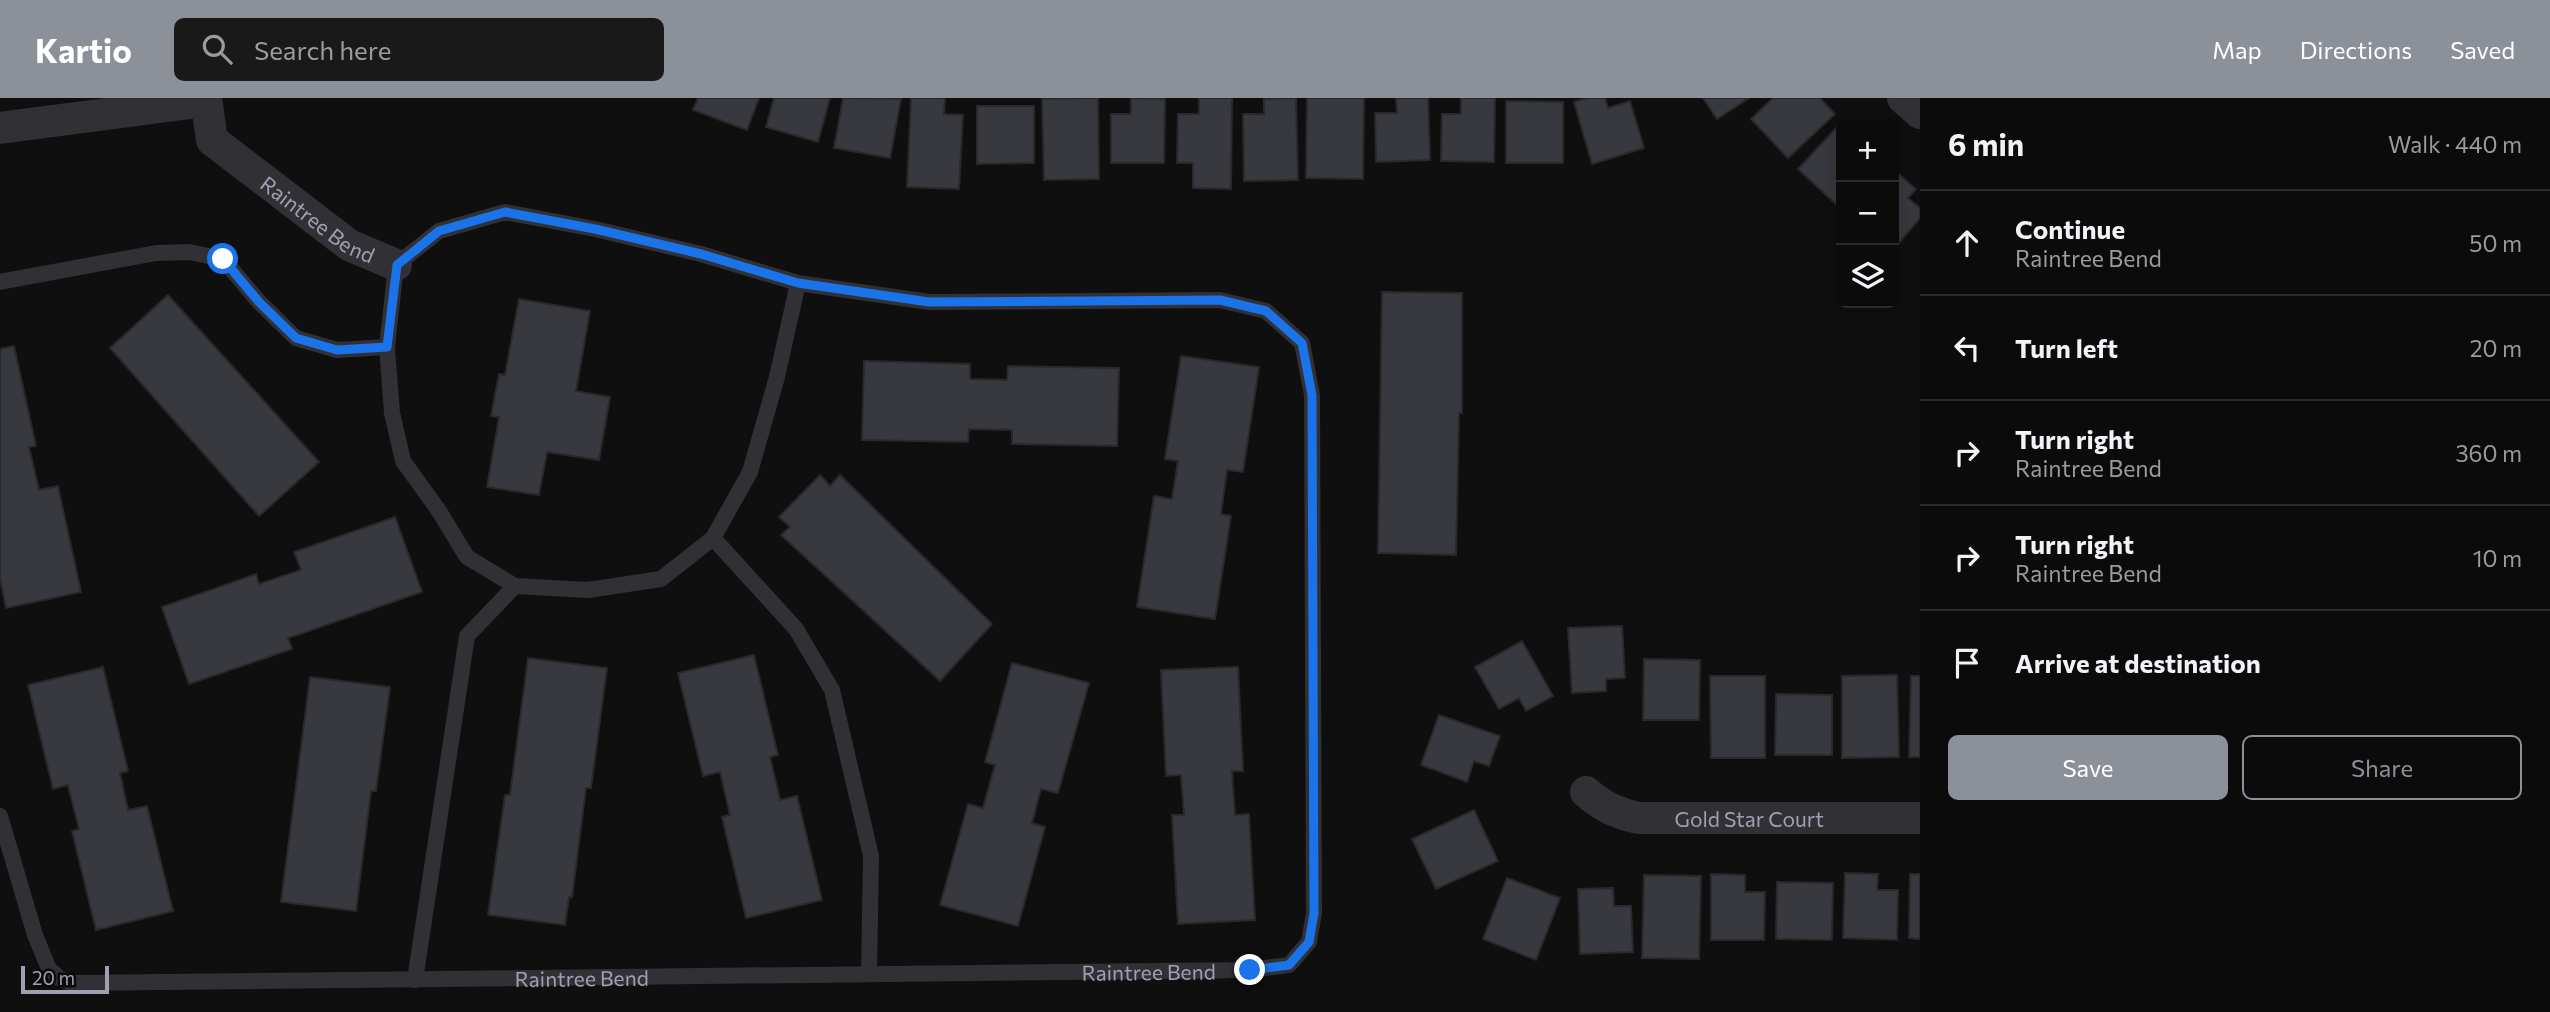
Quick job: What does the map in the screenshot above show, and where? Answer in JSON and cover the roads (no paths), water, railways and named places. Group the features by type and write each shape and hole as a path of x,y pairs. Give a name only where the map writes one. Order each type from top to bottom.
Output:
{"street":[{"path":"1903,98 1920,113"},
{"path":"0,128 206,99"},
{"name":"Raintree Bend","path":"206,99 212,140 349,245 397,265"},
{"name":"Gold Star Court","path":"1586,792 1600,805 1638,818 1920,818"}],"lane":[{"name":"Raintree Bend","path":"0,816 48,969 71,983 1250,970 1289,965 1309,942 1314,913 1312,395 1302,343 1266,311 1220,300 929,302 798,283 701,254 595,229 505,212 439,231 397,265"},
{"path":"0,282 156,253 189,252 223,259 259,302 296,338 337,350 387,347"},
{"path":"397,265 387,347 392,413 403,461 467,556 515,586 588,590 661,579 713,538 750,472 777,377 798,283"},
{"path":"713,538 796,629 832,690 871,856 869,974"},
{"path":"415,980 467,636 515,586"}]}
